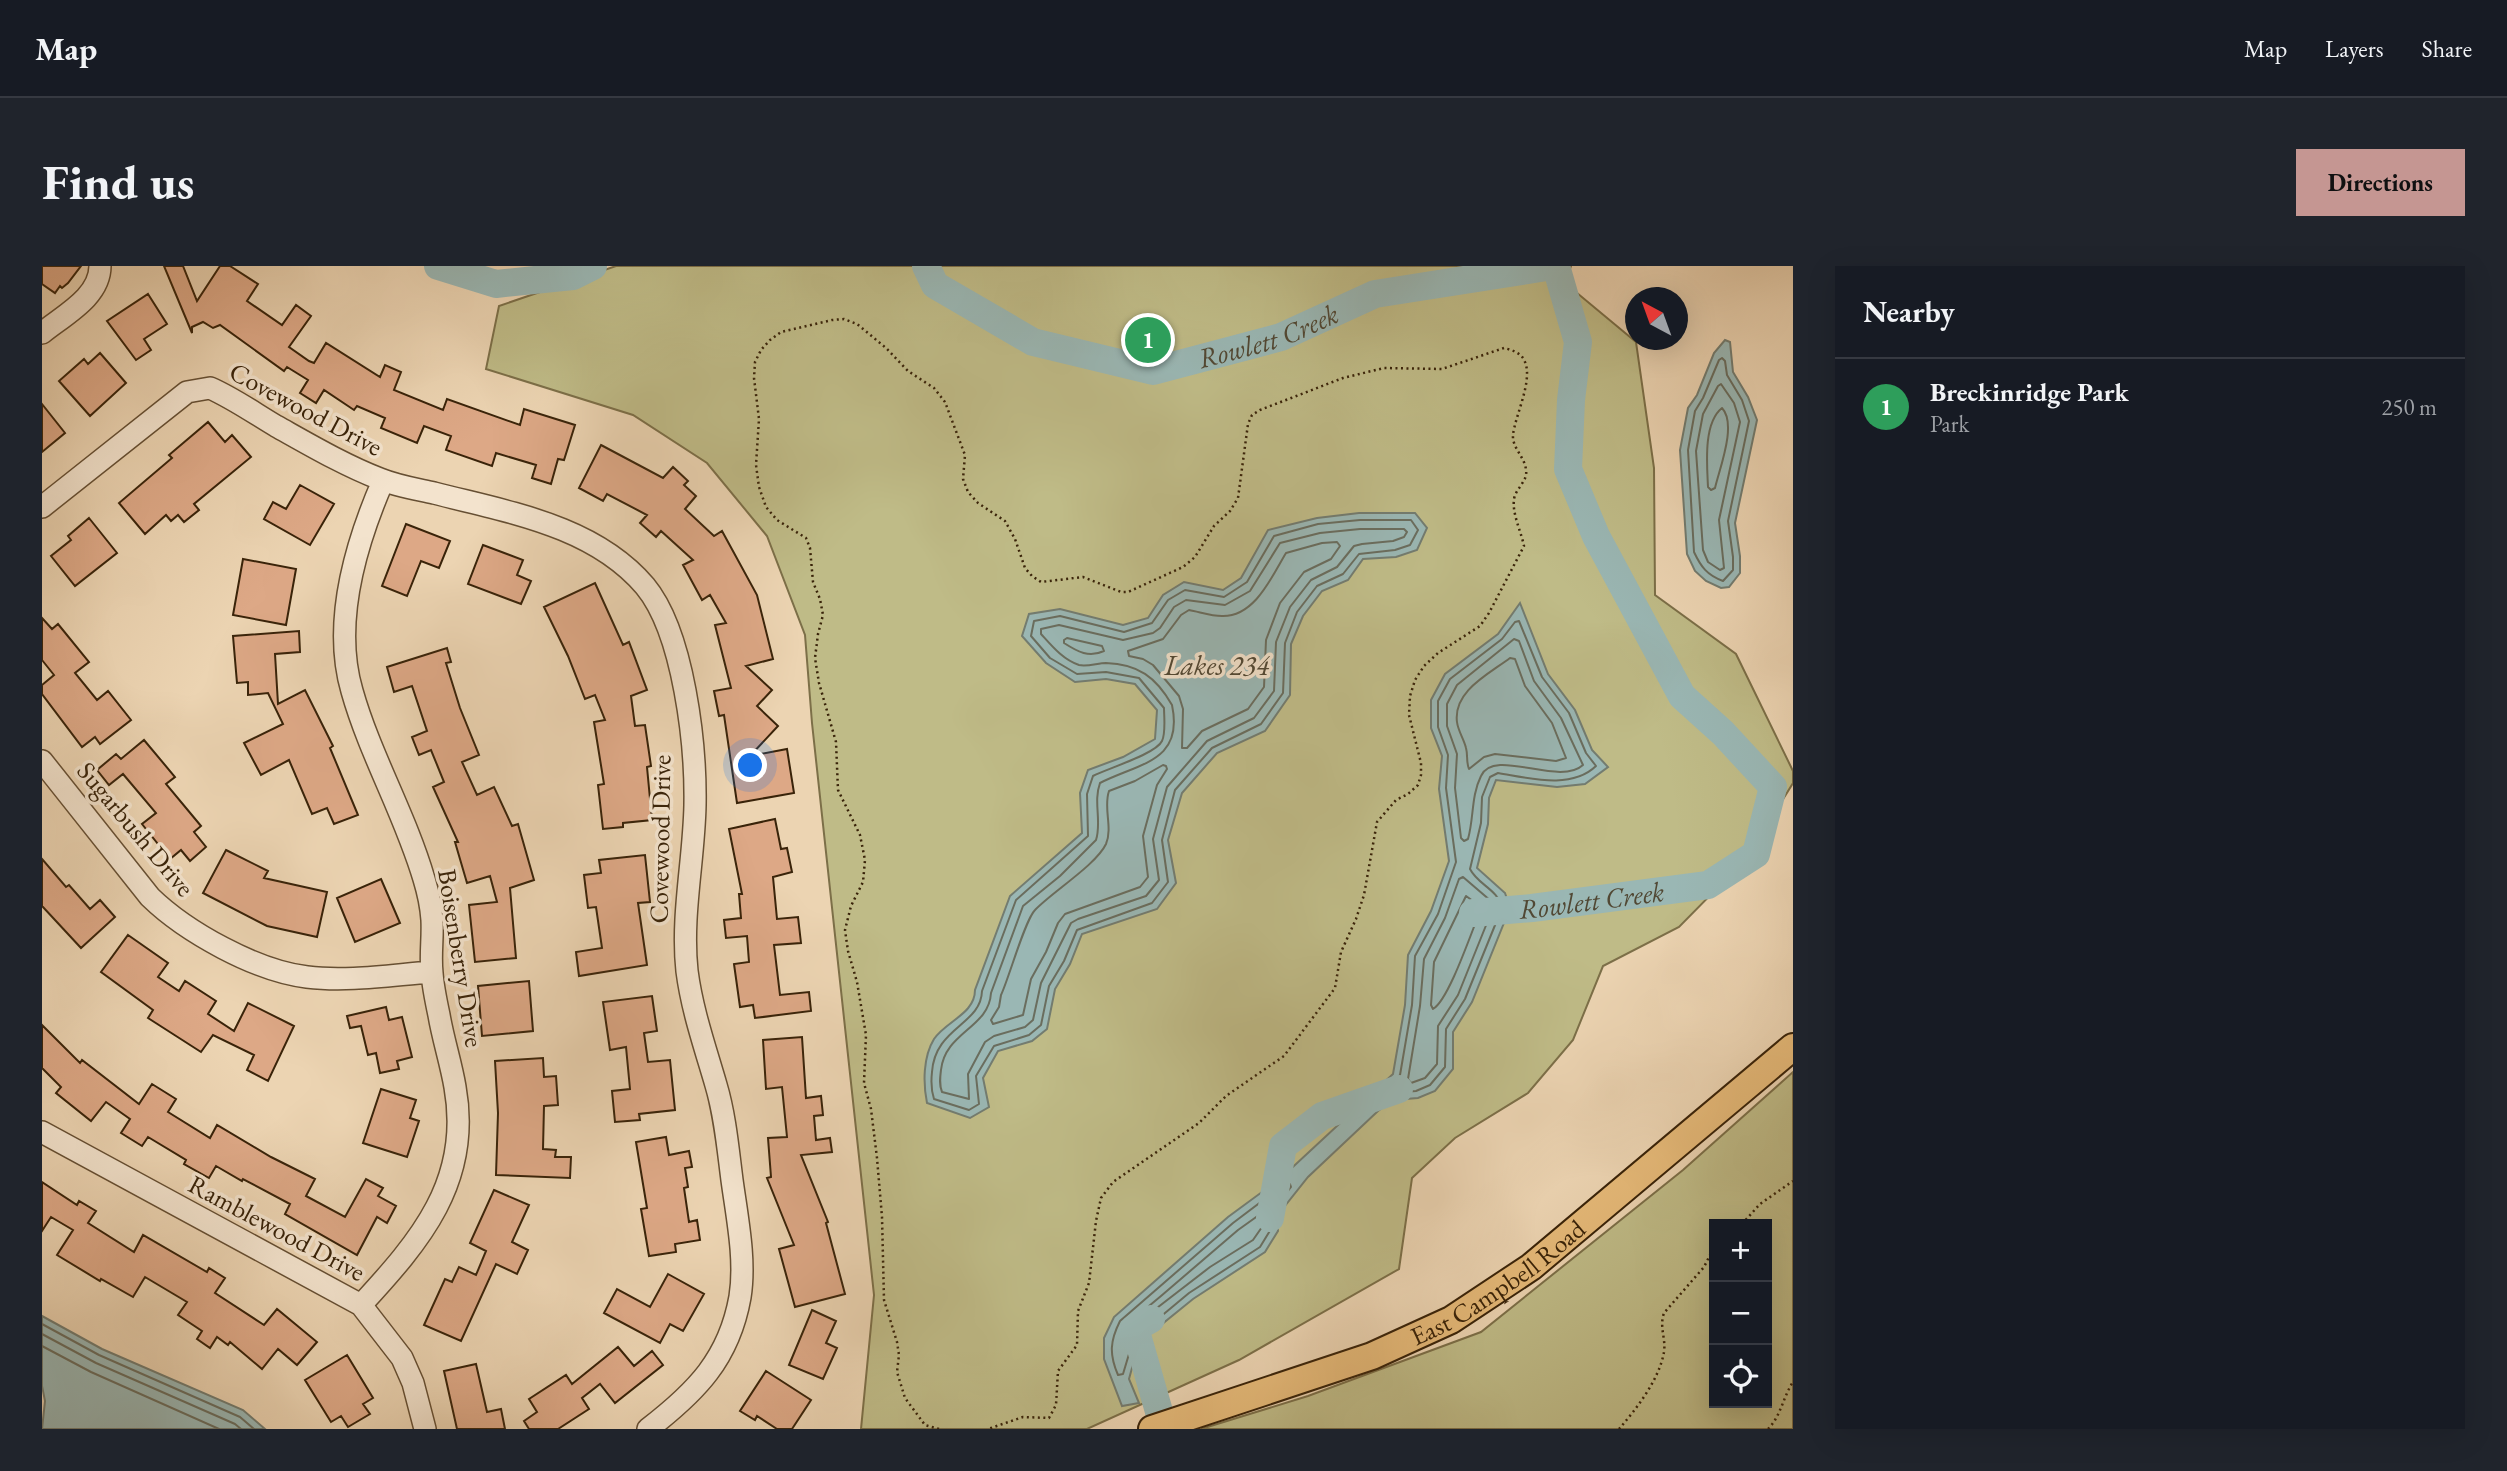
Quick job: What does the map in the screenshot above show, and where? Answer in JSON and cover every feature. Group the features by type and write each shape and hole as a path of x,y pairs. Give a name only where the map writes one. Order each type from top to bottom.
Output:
{"main road":[{"name":"East Campbell Road","path":"1152,1429 1372,1356 1451,1320 1484,1301 1531,1268 1793,1047"}],"street":[{"path":"42,333 93,292 100,277 100,266"},
{"name":"Covewood Drive","path":"42,507 187,392 210,388 332,457 383,481 551,525 583,539 609,554 647,589 667,622 679,660 690,732 695,804 685,942 694,1009 718,1089 727,1141 738,1222 741,1291 732,1327 707,1376 683,1402 648,1429"},
{"name":"Boisenberry Drive","path":"361,1305 402,1260 426,1227 443,1196 457,1153 459,1133 455,1087 431,972 432,919 428,893 401,814 351,690 345,654 346,614 355,564 370,511 383,481"},
{"name":"Sugarbush Drive","path":"42,761 150,897 165,912 198,934 258,964 306,977 431,972"},
{"name":"Ramblewood Drive","path":"42,1132 361,1305 402,1358 413,1383 425,1429"}],"path":[{"path":"939,1429 925,1425 905,1398 899,1384 897,1342 884,1300 877,1158 871,1109 864,1083 866,1035 858,982 848,951 845,930 851,906 863,882 864,860 860,835 838,790 836,742 819,683 815,658 823,615 813,582 810,548 806,538 777,520 766,507 759,487 756,465 759,419 754,378 755,362 761,350 781,332 832,320 857,324 908,371 934,388 945,402 965,455 963,479 968,492 978,503 1005,521 1016,540 1025,568 1032,576 1041,582 1083,577 1111,589 1128,592 1183,567 1195,557 1214,526 1230,511 1238,498 1245,440 1252,415 1343,378 1384,368 1442,369 1504,348 1513,350 1521,355 1526,363 1523,403 1513,436 1513,442 1527,469 1525,479 1514,498 1514,511 1524,546 1480,626 1438,653 1424,666 1415,680 1410,696 1409,715 1421,775 1418,785 1396,800 1377,822 1364,895 1341,951 1335,988 1284,1056 1226,1096 1199,1124 1113,1182 1101,1198 1089,1283 1076,1323 1077,1345 1058,1371 1054,1412 1049,1418 1023,1417 1003,1427 988,1429"},
{"path":"1746,1219 1760,1204 1793,1181"},
{"path":"1619,1429 1650,1385 1660,1365 1665,1343 1660,1322 1664,1313 1704,1267 1709,1257"},
{"path":"1768,1429 1793,1382"},
{"path":"920,1429 925,1425"}],"shaded area":[{"path":"616,266 1571,266 1565,283 1625,333 1625,350 1637,350 1654,468 1655,595 1736,654 1793,771 1793,783 1747,858 1679,927 1603,966 1573,1040 1528,1093 1455,1138 1412,1178 1399,1269 1239,1360 1087,1429 861,1429 874,1295 812,723 805,635 767,536 707,463 633,415 486,369 499,306"},
{"path":"1793,1072 1793,1429 1201,1429 1308,1396 1481,1332 1683,1170"}],"water":[{"path":"1725,340 1730,342 1733,372 1748,397 1757,420 1735,523 1740,573 1729,587 1721,588 1706,581 1695,571 1687,554 1680,450 1688,408 1697,395 1714,353"},
{"name":"Lakes 234","path":"1359,513 1415,513 1427,528 1417,550 1396,557 1363,559 1348,580 1322,591 1303,616 1291,644 1290,695 1265,731 1217,753 1182,793 1168,840 1176,883 1157,909 1082,934 1070,964 1055,989 1047,1029 1032,1041 998,1051 983,1078 989,1107 970,1118 927,1103 925,1070 930,1046 939,1033 965,1011 974,998 1010,896 1082,833 1080,793 1088,770 1123,757 1155,739 1157,710 1135,684 1106,679 1075,682 1046,663 1022,636 1029,614 1060,609 1123,625 1148,618 1163,595 1184,582 1223,590 1241,578 1268,530 1317,518"},
{"path":"1520,603 1548,674 1575,710 1592,750 1608,767 1585,784 1557,787 1496,780 1489,798 1488,824 1477,868 1505,893 1510,908 1472,1002 1453,1032 1453,1069 1435,1091 1418,1098 1393,1100 1378,1111 1308,1177 1277,1216 1278,1231 1265,1252 1193,1299 1145,1338 1135,1357 1129,1379 1139,1403 1122,1406 1104,1359 1104,1338 1114,1317 1228,1217 1281,1178 1393,1074 1405,1005 1408,955 1431,911 1449,861 1439,789 1442,756 1431,728 1431,700 1445,674 1498,634"},
{"path":"42,1316 102,1349 243,1410 265,1429 42,1429 45,1401 42,1386"}],"building":[{"path":"42,266 81,266 68,283 62,288 60,286 55,293 42,284"},
{"path":"164,266 183,266 197,301 220,266 230,266 258,284 247,301 282,325 296,305 311,316 289,347 314,363 326,343 380,377 385,365 401,372 394,390 443,410 447,399 520,425 524,409 575,425 564,460 558,459 551,484 532,478 536,465 496,453 492,466 446,450 451,436 424,426 417,443 381,428 385,418 357,406 354,410 324,390 316,403 300,393 308,380 287,367 284,371 220,325 213,328 203,322 192,327 192,333"},
{"path":"148,294 167,324 144,339 151,350 136,360 107,321"},
{"path":"100,353 126,383 90,416 59,381 84,359 88,364"},
{"path":"42,404 65,433 42,452"},
{"path":"208,422 225,442 232,435 251,457 194,504 199,510 184,522 178,515 171,521 166,515 145,534 119,503 172,458 169,455"},
{"path":"601,445 663,478 673,467 688,481 684,485 696,496 685,509 714,536 722,531 757,595 773,659 746,666 772,690 757,706 778,726 750,756 787,749 794,793 737,803 724,715 719,716 714,691 731,688 715,625 726,623 710,595 702,600 683,565 693,560 661,531 656,537 640,523 647,515 607,494 603,501 579,488"},
{"path":"300,485 334,504 310,545 264,519 273,502 286,509"},
{"path":"89,518 117,553 75,586 51,556 71,540 68,536"},
{"path":"406,524 450,541 439,568 421,561 407,596 382,586"},
{"path":"483,545 523,560 517,575 531,581 521,604 468,584"},
{"path":"243,559 296,569 286,625 233,615"},
{"path":"595,583 623,645 629,642 647,690 631,696 635,726 645,725 651,766 647,767 652,820 623,823 623,827 603,829 598,785 604,784 594,722 605,720 595,695 585,699 544,607"},
{"path":"42,618 52,629 58,624 89,662 75,673 97,700 108,691 131,720 100,744 95,737 82,747 42,694 42,685 54,675 42,660"},
{"path":"299,631 300,652 275,654 278,704 305,690 333,746 330,748 358,815 334,824 327,808 312,814 289,760 261,775 244,743 283,724 268,693 248,695 248,682 237,683 233,636"},
{"path":"447,648 451,662 446,663 479,755 462,762 477,795 494,787 512,826 518,824 534,880 510,888 516,958 475,962 469,905 497,902 490,876 467,883 455,842 458,842 433,787 444,782 431,750 419,755 412,737 427,731 412,686 394,692 387,667"},
{"path":"144,740 175,777 166,784 201,826 194,832 206,847 190,861 181,850 170,859 142,824 156,813 123,774 109,785 97,770 116,754 121,759"},
{"path":"775,819 781,849 787,848 792,872 773,877 777,919 798,917 801,943 774,945 780,995 809,992 811,1011 755,1018 753,1005 740,1007 734,964 749,962 747,936 726,938 724,920 741,918 739,894 742,894 729,829"},
{"path":"226,850 268,871 264,878 327,892 317,937 267,926 203,893"},
{"path":"645,855 650,902 638,903 647,965 579,976 576,952 602,948 596,907 588,908 584,875 601,873 599,860"},
{"path":"42,859 90,909 100,900 115,917 81,948 42,906"},
{"path":"381,879 400,923 355,942 337,898"},
{"path":"128,935 168,963 158,977 179,991 185,981 216,1001 208,1014 234,1031 248,1003 294,1026 268,1081 247,1070 254,1055 213,1035 201,1052 148,1018 153,1010 101,972"},
{"path":"529,981 533,1031 482,1036 478,986"},
{"path":"652,996 657,1031 644,1033 648,1062 670,1060 675,1110 639,1114 640,1120 615,1122 612,1091 630,1089 626,1047 610,1050 603,1002"},
{"path":"386,1007 389,1020 402,1017 412,1057 397,1061 399,1069 380,1073 376,1053 368,1055 361,1026 350,1028 347,1016"},
{"path":"42,1025 80,1063 82,1060 139,1104 152,1084 176,1099 168,1112 210,1138 217,1125 315,1179 306,1196 345,1217 366,1179 383,1188 378,1196 396,1206 387,1223 377,1217 357,1255 285,1214 290,1204 243,1179 242,1181 216,1166 209,1178 184,1164 186,1160 148,1137 142,1146 121,1133 130,1119 106,1102 91,1121 56,1093 61,1087 42,1068"},
{"path":"802,1037 806,1098 821,1096 823,1115 814,1116 816,1140 830,1138 832,1152 801,1155 828,1222 826,1223 845,1294 795,1307 779,1249 794,1245 767,1178 771,1177 768,1138 787,1137 782,1087 766,1089 763,1040"},
{"path":"543,1058 544,1077 556,1076 558,1105 544,1106 543,1149 556,1150 555,1157 571,1157 570,1178 496,1175 498,1113 495,1061"},
{"path":"381,1089 416,1100 410,1118 419,1121 407,1157 363,1143"},
{"path":"666,1137 669,1155 689,1151 692,1167 685,1168 688,1187 684,1188 689,1222 697,1220 700,1240 675,1244 676,1252 649,1256 641,1209 647,1208 636,1142"},
{"path":"42,1182 77,1205 79,1201 96,1211 88,1223 134,1252 143,1235 207,1272 209,1268 225,1278 215,1293 264,1325 277,1309 317,1342 297,1365 278,1349 262,1369 230,1342 228,1345 217,1337 210,1348 197,1339 202,1331 178,1315 187,1302 145,1277 133,1297 57,1255 73,1230 51,1217 42,1231"},
{"path":"494,1190 529,1205 512,1242 528,1250 517,1274 496,1264 461,1341 424,1325 445,1279 452,1282 459,1267 476,1275 486,1251 470,1243"},
{"path":"668,1274 704,1294 683,1331 670,1324 660,1343 604,1313 617,1289 650,1307"},
{"path":"812,1310 836,1321 826,1343 837,1348 823,1379 789,1365"},
{"path":"618,1347 634,1366 652,1351 663,1365 615,1403 600,1384 582,1398 589,1409 558,1429 529,1429 524,1421 537,1412 529,1399 566,1375 572,1384"},
{"path":"347,1355 373,1398 363,1404 370,1414 348,1427 341,1416 331,1422 305,1380"},
{"path":"476,1364 487,1412 501,1409 505,1429 457,1429 444,1371"},
{"path":"766,1371 811,1400 792,1429 777,1429 757,1416 755,1420 740,1411"}],"waterway":[{"name":"Rowlett Creek","path":"438,266 496,284 573,276 593,266"},
{"name":"Rowlett Creek","path":"926,266 935,285 1033,342 1153,371 1281,337 1375,294 1553,266"},
{"name":"Rowlett Creek","path":"1473,913 1708,885 1756,854 1773,787 1723,733 1682,696 1596,536 1568,469 1571,400 1578,342 1556,266"},
{"name":"Rowlett Creek","path":"1270,1218 1283,1146 1322,1116 1399,1089"},
{"name":"Rowlett Creek","path":"1151,1319 1135,1328 1164,1429"}],"place":[{"name":"Breckinridge Park","path":"1148,340"}]}
